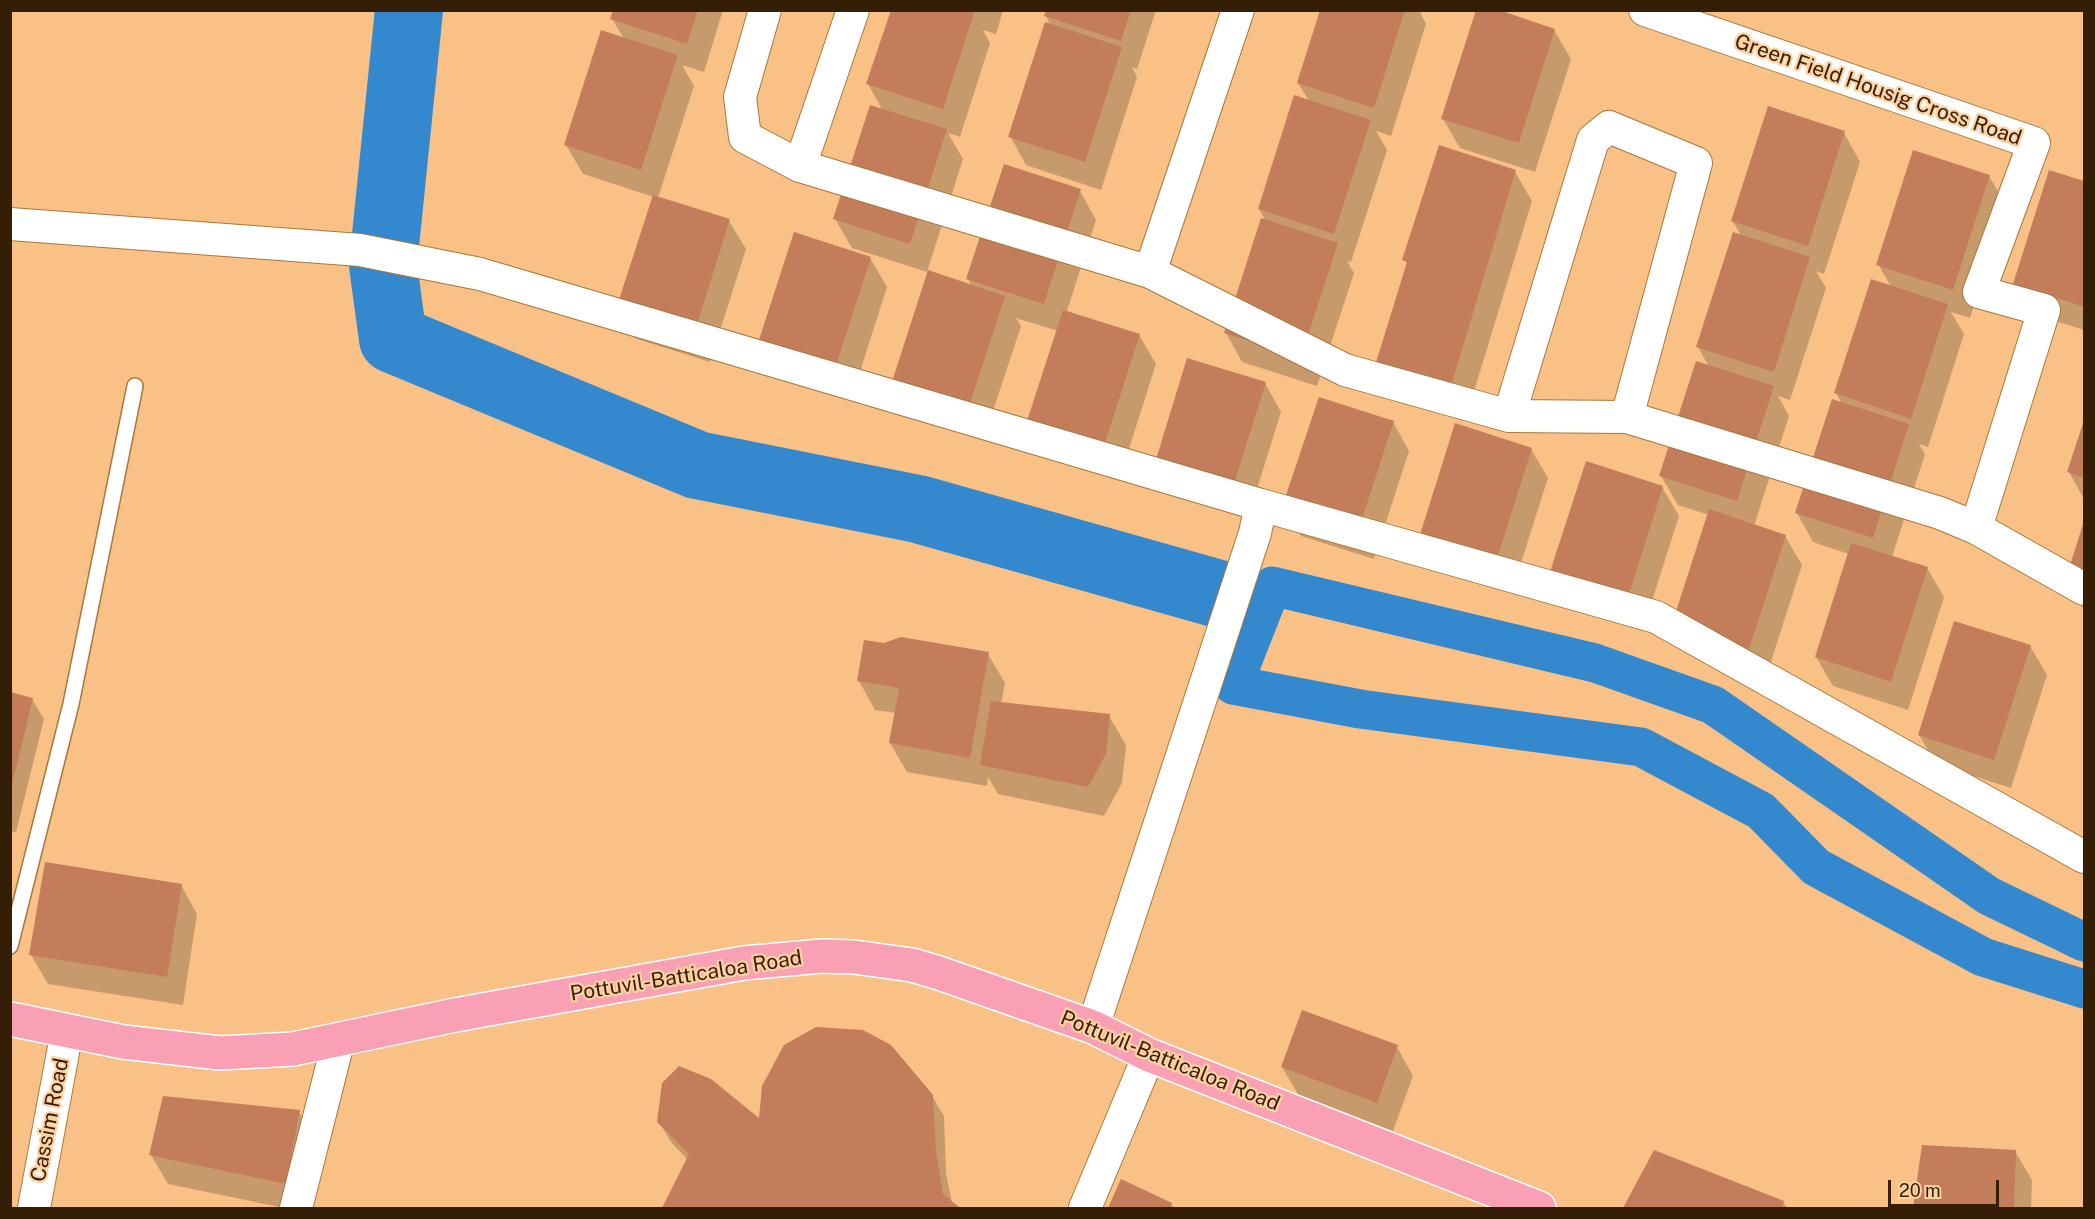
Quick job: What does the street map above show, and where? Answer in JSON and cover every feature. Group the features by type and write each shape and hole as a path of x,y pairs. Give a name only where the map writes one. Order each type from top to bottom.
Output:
{"highway":[{"name":"Pottuvil-Batticaloa Road","path":"10,1019 123,1042 220,1053 293,1049 455,1015 744,963 822,956 854,957 912,965 1093,1027 1149,1054 1539,1209"}],"street":[{"path":"765,10 740,98 745,137 800,166 1150,272 1345,370 1509,416 1627,417 1940,513 1976,528 2085,589"},
{"path":"800,166 852,10"},
{"path":"1150,272 1238,10"},
{"name":"Green Field Housig Cross Road","path":"1645,10 2034,143 1979,292 2044,310 1976,528"},
{"path":"1509,416 1593,140 1609,127 1696,163 1627,417"},
{"path":"10,224 360,250 480,274 1258,519 1656,617 2085,858"},
{"path":"1093,1027 1258,519"},
{"name":"Cassim Road","path":"34,1209 67,1031"},
{"path":"296,1209 339,1040"},
{"path":"1085,1209 1149,1054"}],"lane":[{"path":"10,946 71,704 135,387"}],"building":[{"path":"613,10 698,10 687,44 610,19"},
{"path":"891,10 967,10 974,13 943,109 866,84"},
{"path":"1046,10 1131,10 1121,41 1044,16"},
{"path":"1320,10 1405,10 1374,108 1297,83"},
{"path":"1476,10 1499,10 1555,29 1519,143 1441,119"},
{"path":"1045,22 1122,47 1085,162 1008,137"},
{"path":"601,30 678,55 641,170 564,145"},
{"path":"1294,95 1371,120 1334,234 1258,209"},
{"path":"870,105 947,129 910,244 833,219"},
{"path":"1768,106 1845,131 1808,246 1731,221"},
{"path":"1439,145 1516,170 1449,393 1374,369 1407,262 1402,260"},
{"path":"1913,150 1990,175 1953,290 1876,265"},
{"path":"1004,164 1081,189 1044,304 966,279"},
{"path":"2049,170 2084,181 2084,307 2013,284"},
{"path":"653,195 730,219 694,334 616,309"},
{"path":"1261,218 1338,243 1301,357 1224,333"},
{"path":"794,232 871,257 834,372 757,346"},
{"path":"1733,232 1810,257 1774,372 1696,347"},
{"path":"928,270 1005,296 968,410 891,385"},
{"path":"1871,279 1948,304 1911,419 1834,393"},
{"path":"1063,310 1140,334 1103,449 1026,424"},
{"path":"1187,358 1266,382 1232,490 1154,466"},
{"path":"1696,361 1774,386 1737,501 1659,476"},
{"path":"1319,397 1394,421 1358,531 1282,507"},
{"path":"1832,399 1909,424 1873,538 1795,513"},
{"path":"2084,420 2084,478 2067,472"},
{"path":"1455,423 1532,448 1496,562 1419,538"},
{"path":"1586,461 1663,486 1627,601 1549,575"},
{"path":"1709,509 1786,535 1749,649 1672,624"},
{"path":"2084,521 2084,587 2065,581"},
{"path":"1851,543 1928,567 1891,682 1815,657"},
{"path":"1954,621 2031,645 1994,760 1918,735"},
{"path":"901,637 989,652 970,758 889,743 899,688 857,681 864,640 884,643"},
{"path":"10,692 33,698 11,789 10,789"},
{"path":"991,701 1110,714 1106,754 1088,787 980,765"},
{"path":"45,862 182,884 167,977 29,955"},
{"path":"1302,1010 1398,1045 1377,1103 1281,1067"},
{"path":"816,1027 863,1030 891,1045 933,1095 936,1152 943,1194 960,1208 662,1208 689,1154 657,1122 662,1083 679,1066 711,1079 759,1118 762,1086 784,1045"},
{"path":"163,1096 300,1110 286,1184 149,1155"},
{"path":"1922,1145 2016,1150 2014,1208 1913,1208"},
{"path":"1654,1150 1784,1201 1782,1208 1623,1208"},
{"path":"1121,1179 1172,1203 1170,1208 1108,1208"}],"waterway":[{"path":"409,10 383,265 393,339 697,465 918,509 1233,598"},
{"path":"2084,942 1989,896 1713,705 1595,663 1272,586 1233,685 1360,709 1641,747 1761,811 1816,867 1983,957 2084,989"}]}
